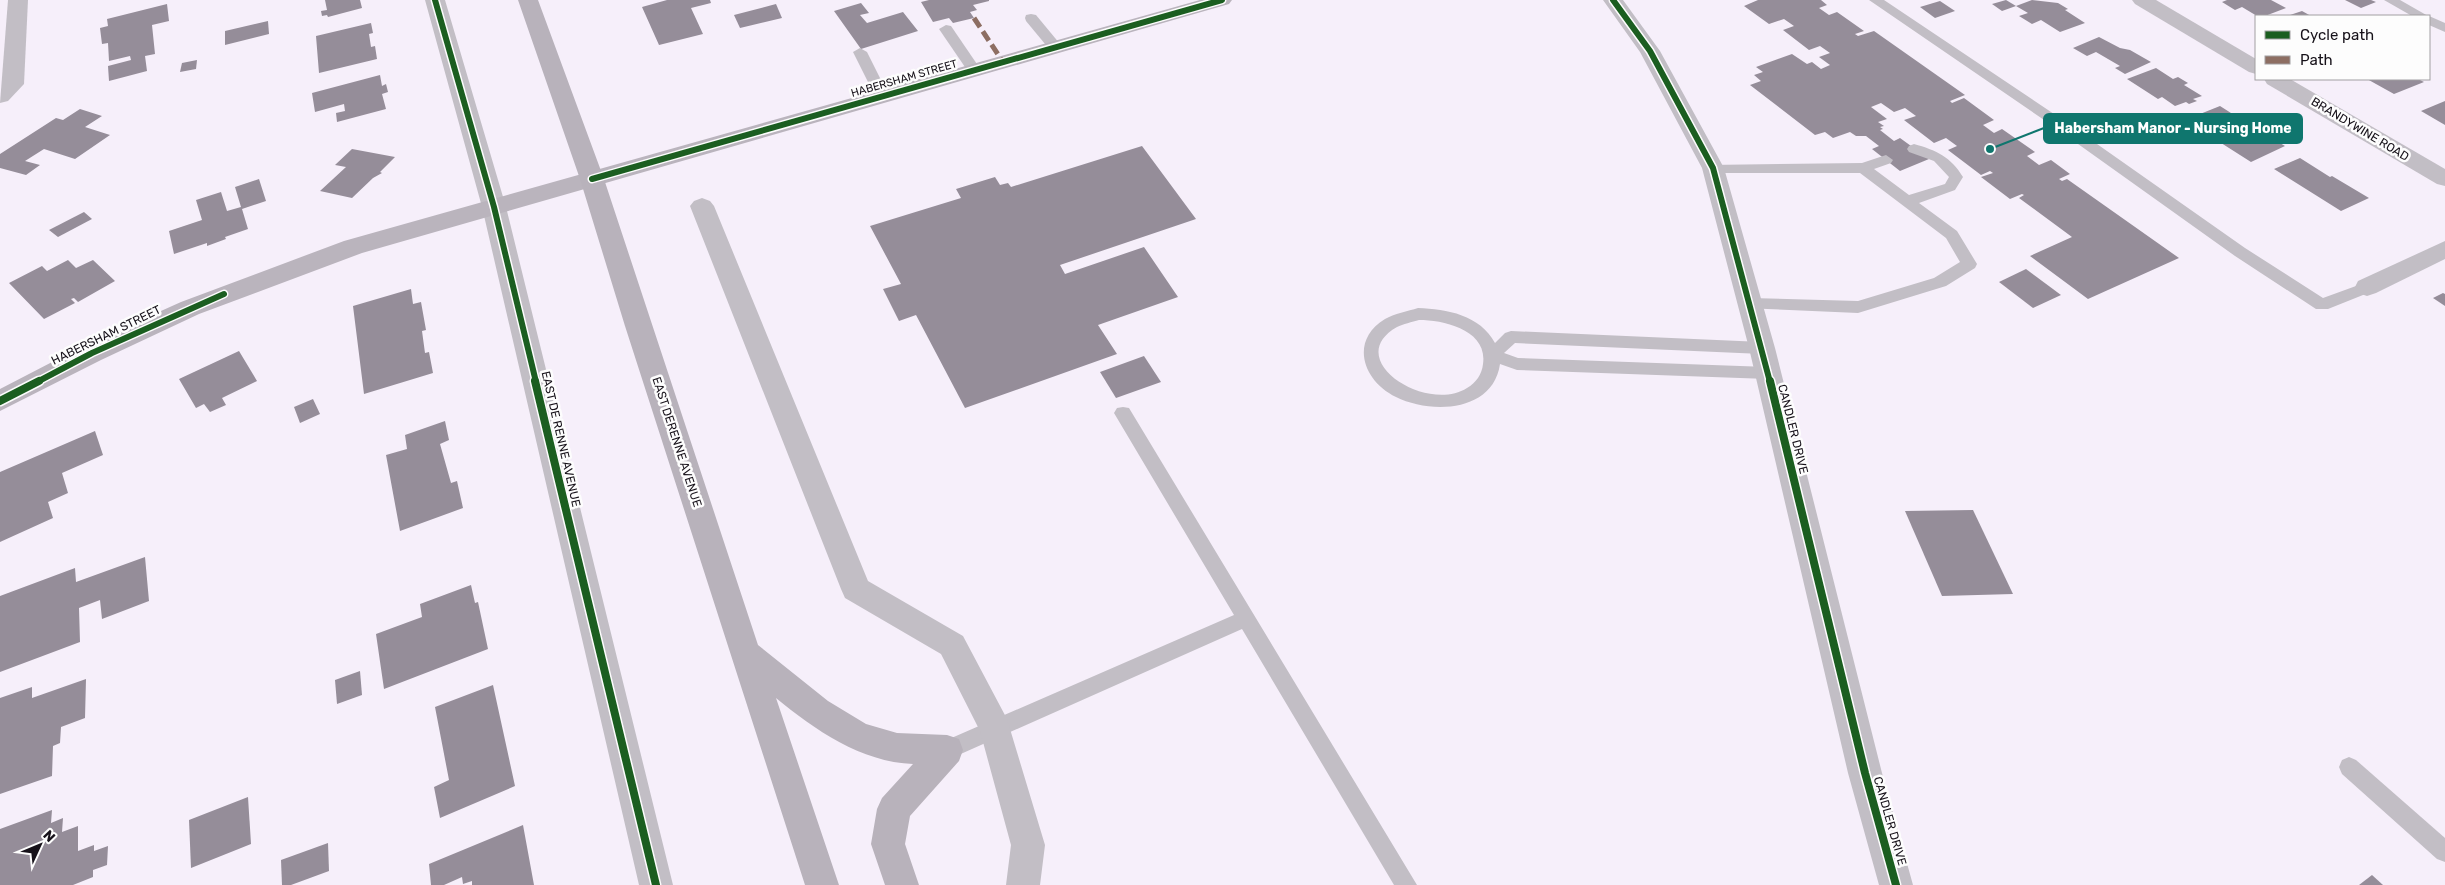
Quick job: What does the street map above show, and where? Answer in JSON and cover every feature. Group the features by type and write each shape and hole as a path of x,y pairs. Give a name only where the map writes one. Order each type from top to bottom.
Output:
{"highway":[{"name":"EAST DERENNE AVENUE","path":"528,0 542,44 592,179 638,326 822,885"},
{"path":"747,654 837,726 869,741 899,749 947,750"},
{"path":"902,885 888,844 894,809 947,750"}],"street":[{"path":"0,96 13,84 18,0"},
{"name":"EAST DE RENNE AVENUE","path":"436,0 494,207 656,885"},
{"name":"HABERSHAM STREET","path":"0,401 92,353 224,294 353,247 1222,0"},
{"name":"CANDLER DRIVE","path":"1614,0 1650,51 1713,168 1765,360 1865,773 1896,885"},
{"path":"2142,0 2255,67"},
{"name":"BRANDYWINE ROAD","path":"2277,80 2445,179"},
{"path":"702,206 856,589 952,645 996,729 1028,845 1023,885"},
{"path":"2367,287 2445,249"}],"lane":[{"path":"1875,0 2047,116 2240,252 2322,304 2367,287"},
{"path":"2390,0 2420,15"},
{"path":"1031,18 1055,47"},
{"path":"2430,20 2445,28"},
{"path":"946,29 974,70"},
{"path":"860,52 882,96"},
{"path":"1908,201 1950,187 1956,178 1948,164 1940,158 1914,149"},
{"path":"1713,168 1863,168 1886,160"},
{"path":"1749,304 1858,307 1940,282 1969,264 1952,235 1863,168"},
{"path":"1765,360 1642,343 1511,337 1492,355 1492,369 1486,383 1473,394 1455,400 1435,402 1414,399 1396,391 1381,379 1372,365 1370,351 1374,337 1385,325 1400,317 1418,314 1438,314 1457,319 1474,329 1486,340 1492,355 1517,364 1644,369 1765,360"},
{"path":"1642,343 1644,369"},
{"path":"1124,412 1406,885"},
{"path":"947,750 1246,618"},
{"path":"2349,767 2445,852"}],"building":[{"path":"325,0 360,0 362,8 328,17 327,15 322,16 321,11 327,10"},
{"path":"667,0 710,0 711,3 691,8 703,34 659,45 642,7"},
{"path":"929,0 989,1 973,5 977,10 970,12 974,18 953,23 949,18 933,22 921,2"},
{"path":"1758,0 1821,0 1827,5 1819,8 1829,15 1837,12 1864,31 1855,34 1858,36 1874,31 1965,95 1950,101 1952,103 1964,98 1994,120 1983,125 1994,133 2002,129 2035,152 2027,156 2039,165 2051,160 2070,174 2059,179 2062,181 2067,179 2179,258 2088,299 2030,256 2072,237 2019,198 2024,195 2022,194 2010,199 1981,177 1993,173 1990,171 1981,175 1948,150 1957,146 1946,138 1934,143 1904,120 1916,116 1905,108 1894,112 1881,103 1871,107 1887,119 1878,122 1884,126 1880,127 1883,129 1880,130 1894,141 1900,138 1929,159 1900,171 1872,149 1879,146 1866,136 1856,136 1850,132 1833,138 1825,132 1815,135 1750,85 1761,81 1754,75 1763,72 1756,67 1792,54 1807,64 1812,62 1821,69 1830,65 1819,57 1830,53 1820,46 1809,50 1783,30 1794,26 1784,19 1769,24 1744,6"},
{"path":"2006,0 2016,6 2002,11 1992,4"},
{"path":"2032,0 2058,3 2085,23 2060,32 2041,20 2032,24 2019,16 2028,13 2016,6"},
{"path":"2227,0 2271,0 2286,8 2268,15 2255,15 2242,7 2235,10 2222,2"},
{"path":"2345,0 2371,0 2376,2 2361,8"},
{"path":"1940,1 1955,11 1935,18 1920,7"},
{"path":"861,3 869,13 860,15 867,23 903,12 918,31 861,49 834,11"},
{"path":"167,4 169,21 152,25 155,54 145,56 147,71 109,81 108,66 131,60 130,56 109,61 108,43 102,44 100,28 108,26 107,19"},
{"path":"776,4 782,18 740,28 734,15"},
{"path":"2302,11 2309,15 2290,15"},
{"path":"268,21 269,34 225,45 225,31"},
{"path":"371,23 373,33 369,34 371,47 375,46 377,59 319,73 316,36"},
{"path":"2099,37 2120,48 2130,50 2151,62 2125,74 2115,68 2120,66 2096,52 2087,56 2073,48"},
{"path":"197,60 196,69 180,72 182,63"},
{"path":"2156,68 2173,79 2178,77 2188,83 2184,85 2202,96 2193,99 2197,101 2189,104 2186,102 2175,106 2162,97 2158,99 2127,79"},
{"path":"380,75 382,86 386,84 388,92 382,94 386,109 337,122 336,113 345,111 344,104 315,112 312,93"},
{"path":"2369,80 2420,80 2424,82 2394,94"},
{"path":"2445,101 2445,125 2421,111"},
{"path":"2220,106 2285,146 2251,162 2185,120"},
{"path":"80,109 102,116 85,127 110,135 75,159 44,149 25,161 40,165 26,175 0,168 0,154 56,118 63,120"},
{"path":"1142,146 1196,219 1060,265 1065,274 1144,247 1178,297 1098,325 1117,354 965,408 916,315 899,321 883,289 901,284 870,226 961,198 956,189 995,177 1000,185 1008,183 1011,187"},
{"path":"352,149 395,157 380,172 382,173 373,178 352,198 320,191 346,167 335,165"},
{"path":"2300,158 2369,198 2341,211 2274,169"},
{"path":"259,179 266,201 242,209 248,229 207,246 207,243 174,254 169,231 202,220 196,200 221,192 227,211 241,207 235,187"},
{"path":"84,212 92,219 58,237 49,230"},
{"path":"68,260 76,268 93,260 115,281 78,302 74,298 71,299 75,303 44,319 9,283 42,266 47,271"},
{"path":"2026,269 2061,295 2033,308 1999,282"},
{"path":"411,289 413,304 421,302 426,330 422,331 425,353 429,352 433,373 364,394 353,306"},
{"path":"2443,293 2445,294 2445,306 2433,298"},
{"path":"239,351 257,381 222,398 226,405 210,412 204,404 196,408 179,379"},
{"path":"1144,356 1161,382 1116,398 1100,372"},
{"path":"313,399 320,414 300,423 294,407"},
{"path":"445,421 449,440 440,444 451,483 457,481 463,508 400,531 386,455 407,449 405,435"},
{"path":"95,431 103,455 62,473 68,493 48,502 53,518 0,542 0,472"},
{"path":"1973,510 2013,594 1942,596 1905,511"},
{"path":"145,557 149,601 102,619 100,600 79,608 80,642 0,672 0,596 75,568 76,582"},
{"path":"471,585 475,603 478,602 488,649 384,689 376,634 422,617 420,604"},
{"path":"360,671 362,695 337,704 335,680"},
{"path":"86,679 85,718 61,727 60,743 53,746 52,776 0,794 0,698 32,687 32,698"},
{"path":"493,685 515,786 440,818 434,787 449,780 435,707"},
{"path":"248,797 251,844 191,868 189,820"},
{"path":"52,810 51,823 63,818 62,832 78,826 78,851 94,845 94,851 108,846 107,865 93,870 93,877 73,885 0,885 0,829"},
{"path":"523,825 534,885 472,885 472,881 463,884 462,877 444,885 431,885 429,864"},
{"path":"328,843 329,871 291,885 282,885 281,860"},
{"path":"2372,875 2383,885 2359,885"}],"marked path":[{"path":"974,18 1003,62"}],"cycle path":[{"path":"435,0 494,207 656,885"},
{"path":"592,179 1222,0"},
{"path":"1613,0 1650,51 1713,168 1762,348 1865,773 1896,885"},
{"path":"0,401 92,353 224,294"}],"place":[{"name":"Habersham Manor - Nursing Home","path":"1990,149"}]}
